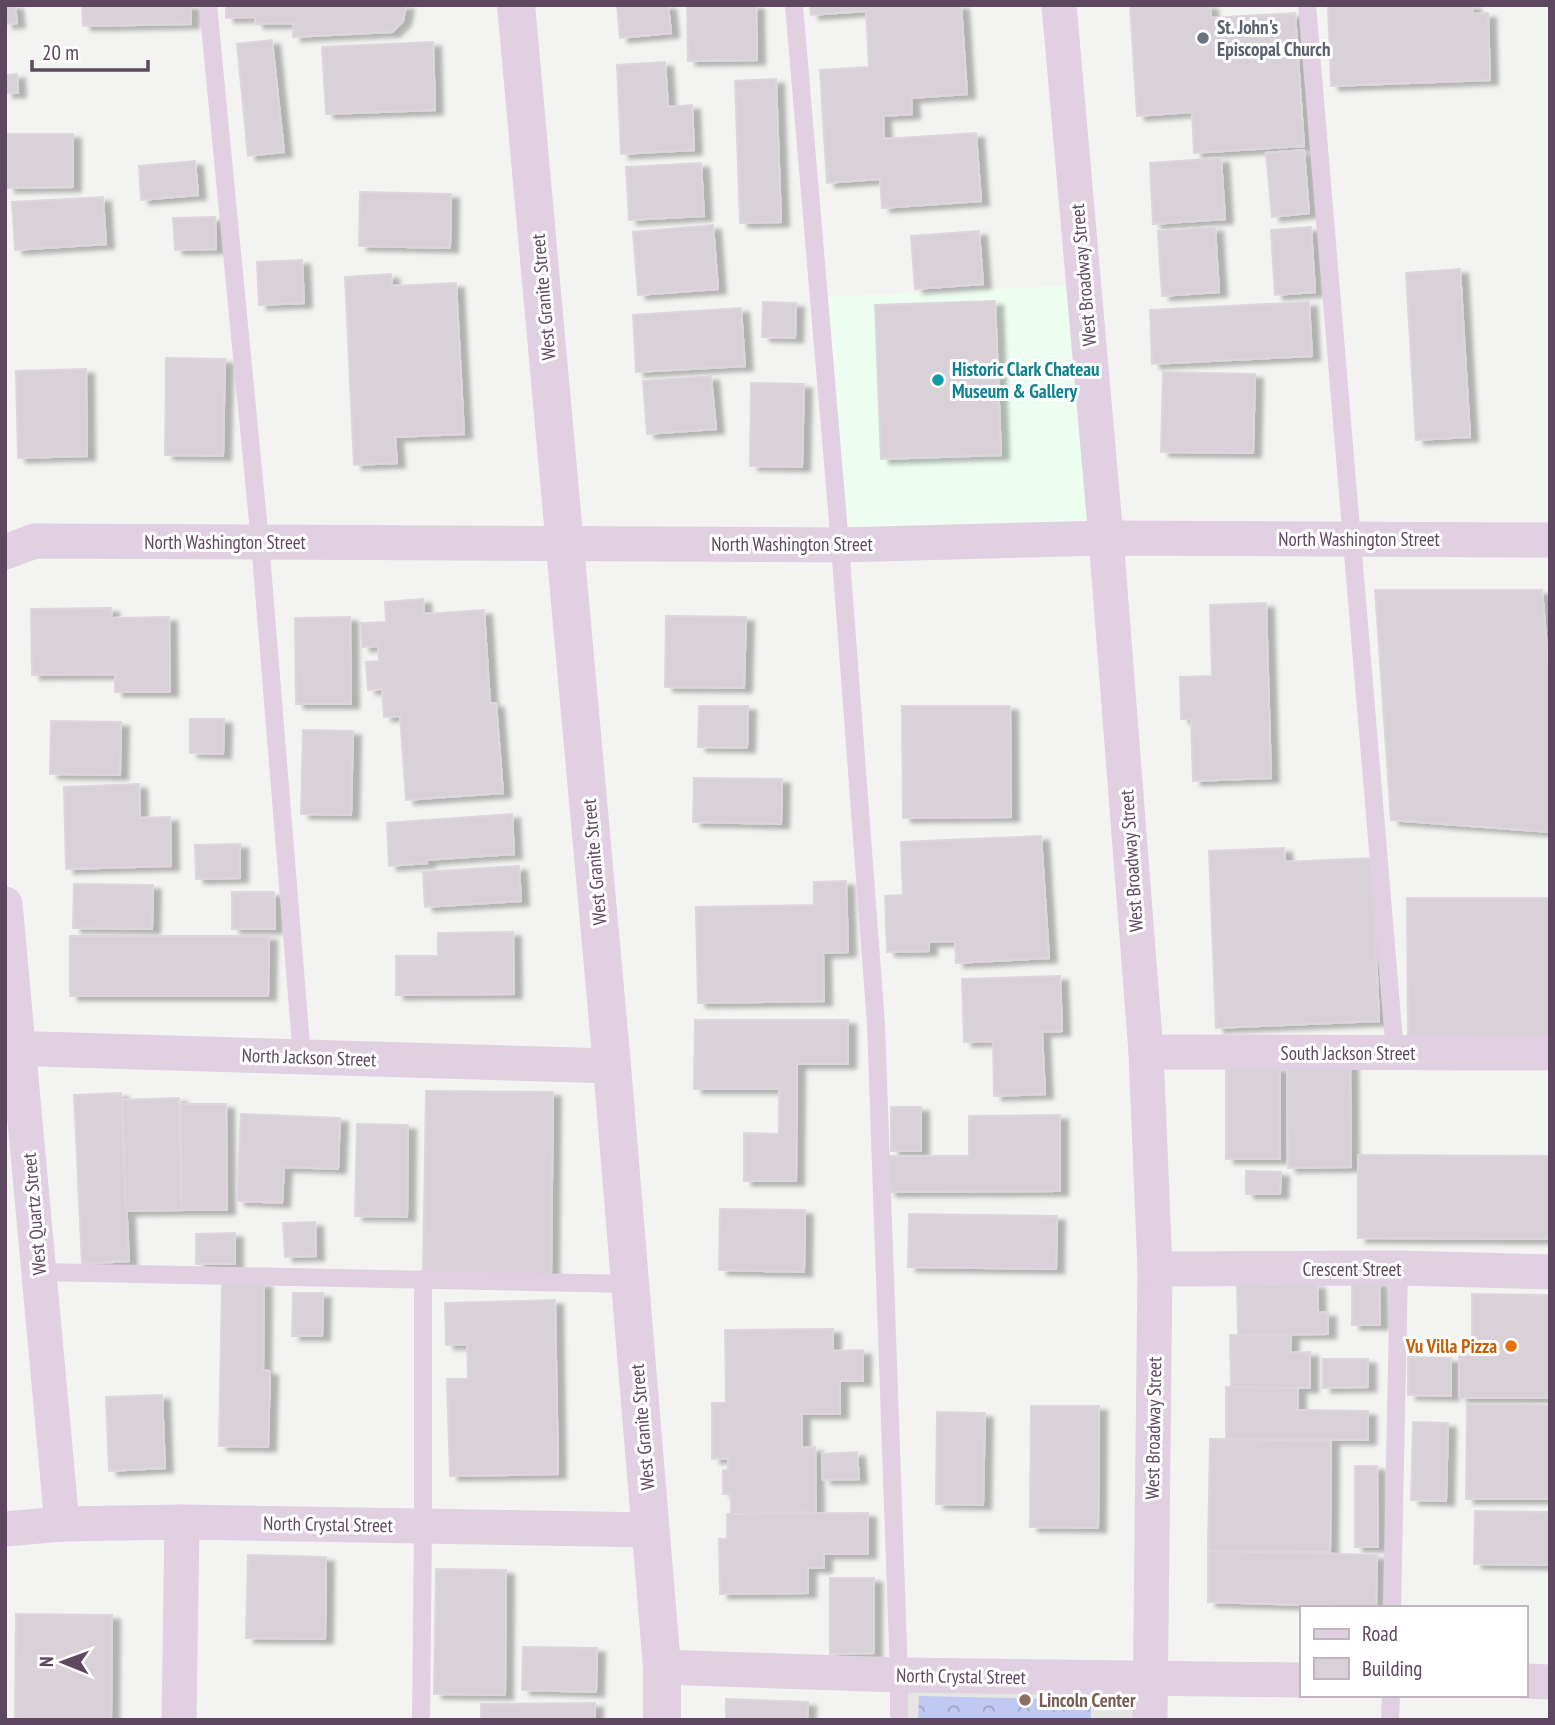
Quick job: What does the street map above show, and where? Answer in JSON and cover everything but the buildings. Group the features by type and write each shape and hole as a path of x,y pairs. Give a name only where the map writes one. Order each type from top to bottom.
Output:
{"street":[{"name":"West Granite Street","path":"516,5 612,1066 662,1667 662,1720"},
{"name":"West Broadway Street","path":"1059,5 1106,538 1146,1052 1155,1269 1150,1720"},
{"name":"North Washington Street","path":"15,540 840,545 1106,538 1550,540"},
{"name":"West Quartz Street","path":"5,904 12,1048 40,1272 62,1524"},
{"name":"North Jackson Street","path":"12,1048 612,1066"},
{"name":"South Jackson Street","path":"1146,1052 1550,1053"},
{"name":"Crescent Street","path":"1155,1269 1399,1268 1550,1272"},
{"name":"North Crystal Street","path":"5,1529 62,1524 182,1522 650,1530"},
{"path":"178,1720 182,1522"},
{"name":"North Crystal Street","path":"662,1667 899,1675 1300,1680"},
{"path":"1527,1681 1550,1682"}],"lane":[{"path":"208,5 260,542 302,1057"},
{"path":"794,5 840,545 876,1024 899,1720"},
{"path":"1307,5 1395,1053"},
{"path":"1392,1606 1399,1268"},
{"path":"40,1272 630,1284"},
{"path":"421,1720 423,1279"},
{"path":"1390,1720 1391,1697"}],"shaded area":[{"path":"1084,285 1106,538 840,545 819,297"},
{"name":"Lincoln Center","path":"899,1675 1151,1680 1150,1720 899,1720"}],"green space":[{"path":"919,1696 1091,1700 1091,1720 918,1720"}],"place":[{"name":"St. John's Episcopal Church","path":"1203,38"},
{"name":"Historic Clark Chateau Museum & Gallery","path":"938,380"},
{"name":"Vu Villa Pizza","path":"1511,1346"},
{"name":"Lincoln Center","path":"1025,1700"}]}
